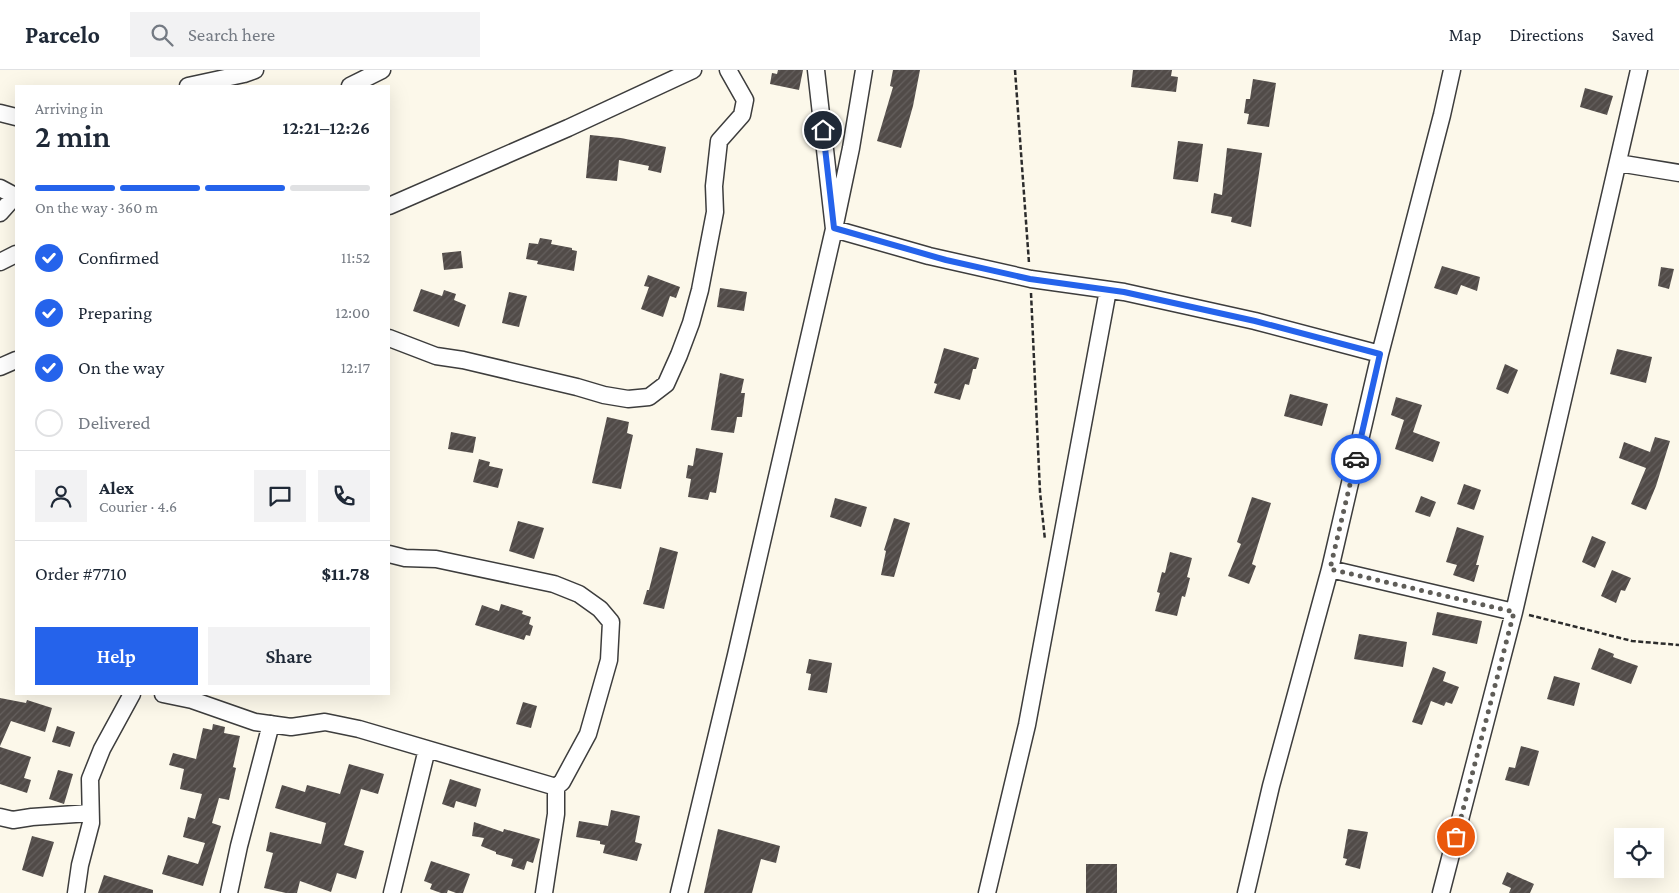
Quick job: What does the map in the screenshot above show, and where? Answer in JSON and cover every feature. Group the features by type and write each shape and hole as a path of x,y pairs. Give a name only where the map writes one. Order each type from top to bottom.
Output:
{"street":[{"path":"193,85 255,70"},
{"path":"352,85 382,70"},
{"path":"390,206 568,128 693,70"},
{"path":"390,338 436,356 472,362 604,395 628,399 649,397 666,384 679,356 700,290 715,212 714,186 719,141 742,115 745,100 728,70"},
{"path":"816,70 834,228"},
{"path":"679,893 834,228 864,70"},
{"path":"1246,893 1271,786 1330,569 1380,354 1440,124 1452,70"},
{"path":"1441,893 1514,612 1639,70"},
{"path":"0,113 15,117"},
{"path":"1618,164 1679,173"},
{"path":"0,188 15,196 0,213"},
{"path":"834,228 929,256 1030,279 1108,290 1255,321 1380,354"},
{"path":"0,262 15,254"},
{"path":"987,893 1027,725 1108,290"},
{"path":"0,367 15,360"},
{"path":"390,554 405,558 436,559 554,584 579,594 600,609 611,622 609,660 588,734 562,782 556,787"},
{"path":"1330,569 1514,612"},
{"path":"76,893 80,865 90,823 90,779 102,749 131,695"},
{"path":"168,695 192,700 255,722 291,727 326,722 359,729 556,787"},
{"path":"229,893 239,846 271,724"},
{"path":"392,893 427,749"},
{"path":"544,893 556,814 556,787"},
{"path":"0,817 13,820 32,816 90,813"}],"path":[{"path":"1015,70 1030,279 1040,492 1046,548"},
{"path":"1514,612 1545,618 1632,641 1679,645"}],"building":[{"path":"778,70 803,70 799,90 770,84 772,73 777,74"},
{"path":"893,70 920,70 913,106 901,148 877,141 893,87 890,86"},
{"path":"1133,70 1172,70 1171,76 1178,77 1176,92 1131,87"},
{"path":"1253,79 1276,83 1269,127 1247,124 1249,114 1244,113 1246,99 1250,99"},
{"path":"1585,88 1613,96 1607,115 1580,107"},
{"path":"590,135 621,138 666,147 661,173 648,170 649,166 619,160 617,181 586,178"},
{"path":"1178,141 1203,144 1198,182 1173,179"},
{"path":"1227,148 1262,153 1251,227 1231,222 1232,217 1211,213 1214,193 1222,195"},
{"path":"540,238 552,240 551,244 572,248 572,250 577,251 574,271 537,264 538,261 526,259 529,243 538,244"},
{"path":"461,251 463,268 444,270 442,253"},
{"path":"1442,266 1480,277 1477,291 1461,285 1457,295 1434,288"},
{"path":"1661,267 1674,269 1669,289 1658,286"},
{"path":"648,275 680,287 676,298 670,296 663,317 641,309 649,287 644,286"},
{"path":"720,288 747,292 744,311 717,307"},
{"path":"421,289 442,296 444,290 456,294 454,300 466,305 459,327 413,311"},
{"path":"509,292 527,296 519,327 502,323"},
{"path":"944,348 979,358 976,369 973,369 969,385 965,384 960,400 934,393 937,384 934,383"},
{"path":"1617,349 1652,357 1646,383 1610,374"},
{"path":"1505,364 1518,370 1508,394 1496,389"},
{"path":"720,373 744,379 741,393 745,393 742,417 737,417 734,433 711,430"},
{"path":"1290,394 1328,404 1322,426 1284,416"},
{"path":"1396,397 1422,405 1413,432 1440,442 1433,462 1395,449 1404,420 1391,415"},
{"path":"607,417 629,422 627,433 633,435 621,489 592,483"},
{"path":"451,432 476,437 473,453 448,449"},
{"path":"1655,437 1670,441 1656,486 1646,510 1631,504 1646,468 1619,458 1624,442 1650,452"},
{"path":"696,448 723,453 716,493 710,492 708,500 688,497 691,479 686,478 688,465 693,466"},
{"path":"479,459 490,462 489,466 503,469 498,488 473,482"},
{"path":"1464,484 1481,490 1474,510 1457,504"},
{"path":"1421,496 1436,502 1430,517 1415,512"},
{"path":"1252,497 1271,503 1252,564 1256,566 1249,584 1228,576 1241,544 1237,542"},
{"path":"835,498 867,507 861,527 830,517"},
{"path":"894,518 910,523 894,577 881,575 886,551 884,550"},
{"path":"518,521 544,528 534,559 509,551"},
{"path":"1457,527 1484,536 1476,565 1479,565 1474,582 1453,575 1457,565 1446,562"},
{"path":"1592,536 1606,542 1595,568 1582,562"},
{"path":"660,547 678,552 664,609 643,604 647,590 649,590"},
{"path":"1170,552 1192,558 1187,577 1190,578 1185,597 1182,596 1177,616 1155,611 1160,593 1157,592 1162,572 1165,573"},
{"path":"1612,570 1631,578 1625,591 1621,590 1616,603 1601,596"},
{"path":"501,604 523,611 522,614 531,617 529,624 533,626 530,636 526,635 524,640 475,625 482,605 499,611"},
{"path":"1437,612 1482,621 1477,644 1432,635"},
{"path":"1359,634 1407,642 1403,667 1354,659"},
{"path":"1599,648 1614,654 1613,657 1638,666 1631,684 1591,669"},
{"path":"809,659 832,663 827,693 808,690 811,674 806,673"},
{"path":"1433,667 1446,672 1443,681 1459,687 1452,704 1446,702 1444,706 1431,701 1422,725 1412,722"},
{"path":"1554,676 1580,683 1574,706 1547,699"},
{"path":"0,698 26,703 27,700 52,708 45,732 11,721 0,746"},
{"path":"523,702 537,706 531,728 516,724"},
{"path":"213,724 225,727 224,733 240,736 233,767 236,768 229,800 219,798 212,823 221,826 203,886 162,874 168,855 198,864 205,843 183,837 188,817 195,819 202,794 180,789 184,769 169,765 173,753 196,759 203,728 212,730"},
{"path":"57,726 75,732 70,747 52,742"},
{"path":"1521,746 1539,751 1529,786 1505,780 1509,767 1515,768"},
{"path":"0,747 31,757 24,778 31,780 27,793 0,784"},
{"path":"349,764 384,774 378,794 361,789 344,845 364,851 356,879 337,873 331,892 300,881 297,893 286,893 264,888 273,853 266,851 270,832 321,844 326,823 275,808 282,785 305,792 307,785 340,794"},
{"path":"58,770 73,774 64,804 49,799"},
{"path":"450,779 481,789 476,807 456,801 454,808 442,804"},
{"path":"611,810 640,816 635,842 642,844 637,861 603,853 605,845 600,844 600,841 576,837 579,821 608,826"},
{"path":"474,822 503,832 504,829 540,839 533,863 527,861 524,870 511,866 513,859 496,854 496,852 481,846 484,838 472,836"},
{"path":"718,829 780,846 776,863 761,859 752,893 704,893"},
{"path":"1348,829 1368,832 1360,869 1345,865 1347,859 1343,858"},
{"path":"32,836 54,842 43,877 22,870"},
{"path":"431,861 470,874 463,893 448,890 447,893 441,893 430,889 432,884 424,881"},
{"path":"1086,864 1117,864 1117,893 1086,893"},
{"path":"1507,872 1534,884 1530,893 1509,893 1511,888 1502,884"},
{"path":"104,875 153,890 153,893 98,893"}],"way so far":[{"path":"1356,459 1330,569 1514,612 1456,837"}],"route":[{"path":"823,130 834,228 946,260 1030,279 1124,292 1255,321 1380,354 1356,459"}]}
